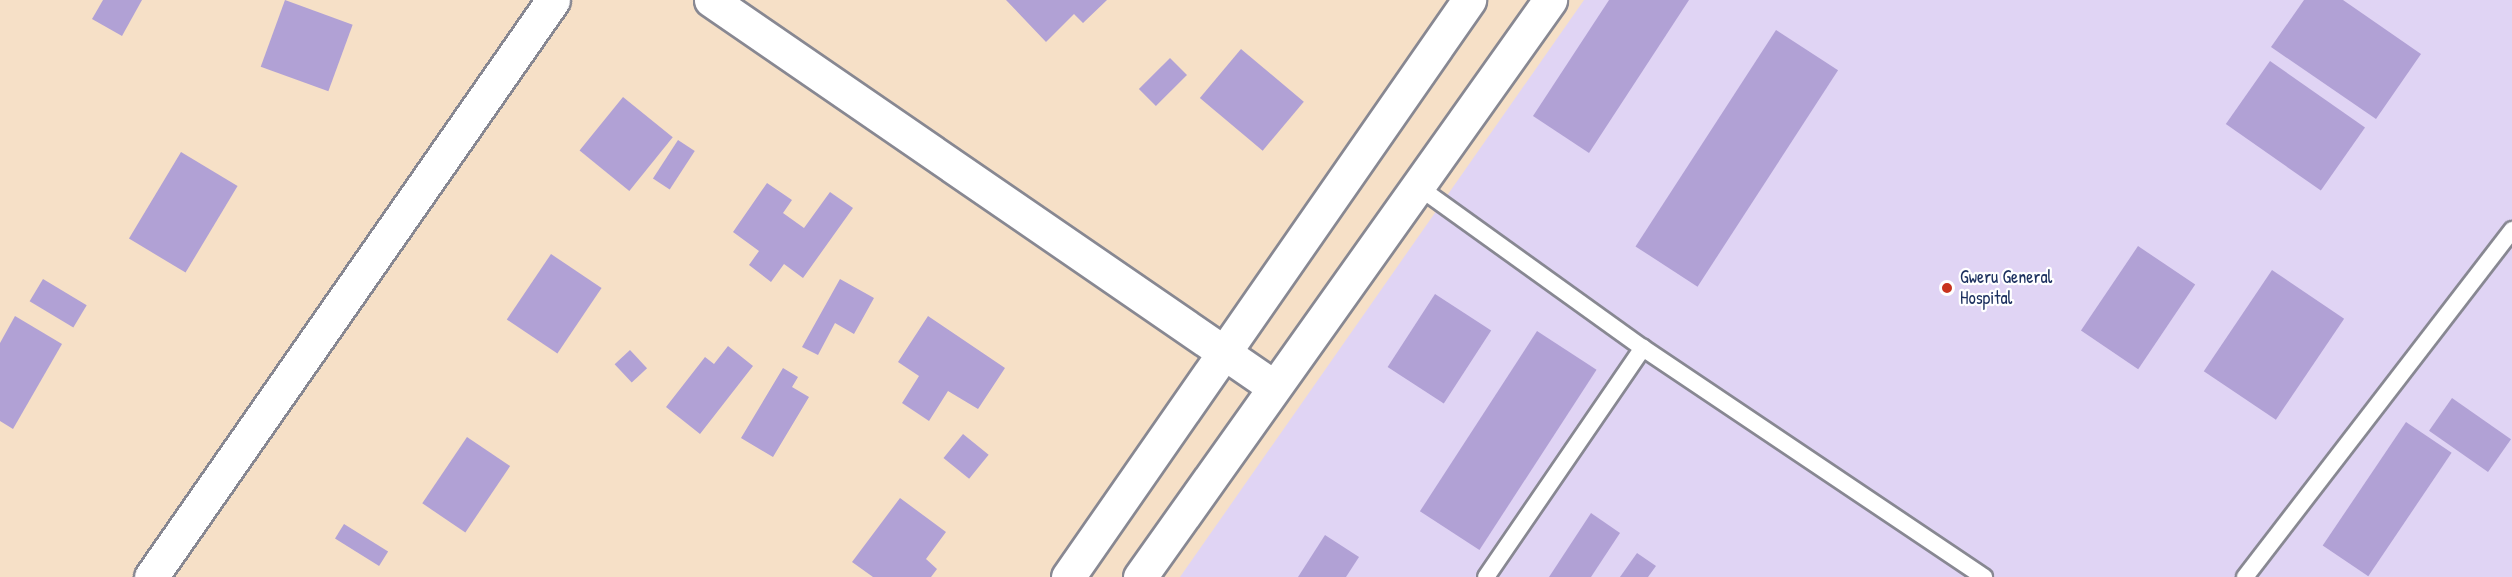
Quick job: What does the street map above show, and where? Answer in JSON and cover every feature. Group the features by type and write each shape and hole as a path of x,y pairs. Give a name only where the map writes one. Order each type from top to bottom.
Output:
{"street":[{"path":"152,577 553,0"},
{"path":"711,0 1274,387"},
{"path":"1068,577 1469,0"},
{"path":"1140,577 1274,387 1420,188 1550,0"}],"lane":[{"path":"1420,188 1643,348 1984,577"},
{"path":"2245,577 2512,230"},
{"path":"1486,577 1643,348"}],"shaded area":[{"name":"Gweru General Hospital","path":"1584,0 2512,0 2512,577 1180,577"}],"building":[{"path":"103,0 142,0 122,36 92,19"},
{"path":"285,0 353,25 328,91 261,67"},
{"path":"1006,0 1107,0 1083,23 1074,14 1046,42"},
{"path":"1609,0 1689,0 1589,153 1533,116"},
{"path":"2304,0 2343,0 2421,54 2376,119 2271,47"},
{"path":"1776,30 1838,70 1698,287 1635,246"},
{"path":"1241,49 1304,102 1263,151 1200,98"},
{"path":"1170,58 1187,75 1156,106 1139,89"},
{"path":"2270,61 2365,128 2321,191 2226,124"},
{"path":"623,97 673,137 629,191 580,151"},
{"path":"678,140 695,151 670,189 653,179"},
{"path":"181,152 238,186 186,273 129,239"},
{"path":"767,183 792,200 783,213 804,228 830,192 853,208 803,278 784,264 771,282 749,265 759,251 733,232"},
{"path":"2138,246 2195,285 2138,369 2081,331"},
{"path":"551,254 602,288 557,354 507,319"},
{"path":"2272,270 2344,319 2276,420 2204,371"},
{"path":"43,279 87,305 73,328 30,301"},
{"path":"840,279 874,298 854,334 835,323 818,355 802,347"},
{"path":"1435,294 1491,330 1444,403 1388,367"},
{"path":"15,316 62,344 13,429 0,421 0,343"},
{"path":"928,316 1005,368 978,409 948,391 929,421 902,403 919,376 898,362"},
{"path":"1537,331 1597,370 1479,550 1420,511"},
{"path":"728,346 753,366 700,434 666,407 705,357 714,364"},
{"path":"630,350 647,368 632,383 615,364"},
{"path":"783,368 798,377 792,387 809,397 773,457 741,438"},
{"path":"2452,398 2511,439 2488,472 2429,431"},
{"path":"2406,422 2452,453 2368,576 2323,546"},
{"path":"963,434 989,455 969,479 943,458"},
{"path":"467,437 510,466 465,532 422,503"},
{"path":"900,498 946,532 926,559 937,569 931,577 873,577 852,562"},
{"path":"1591,513 1620,533 1591,577 1549,577"},
{"path":"344,524 388,552 379,566 335,538"},
{"path":"1325,535 1359,557 1346,577 1298,577"},
{"path":"1637,553 1656,566 1648,577 1620,577"}],"place":[{"name":"Gweru General Hospital","path":"1947,288"}]}
